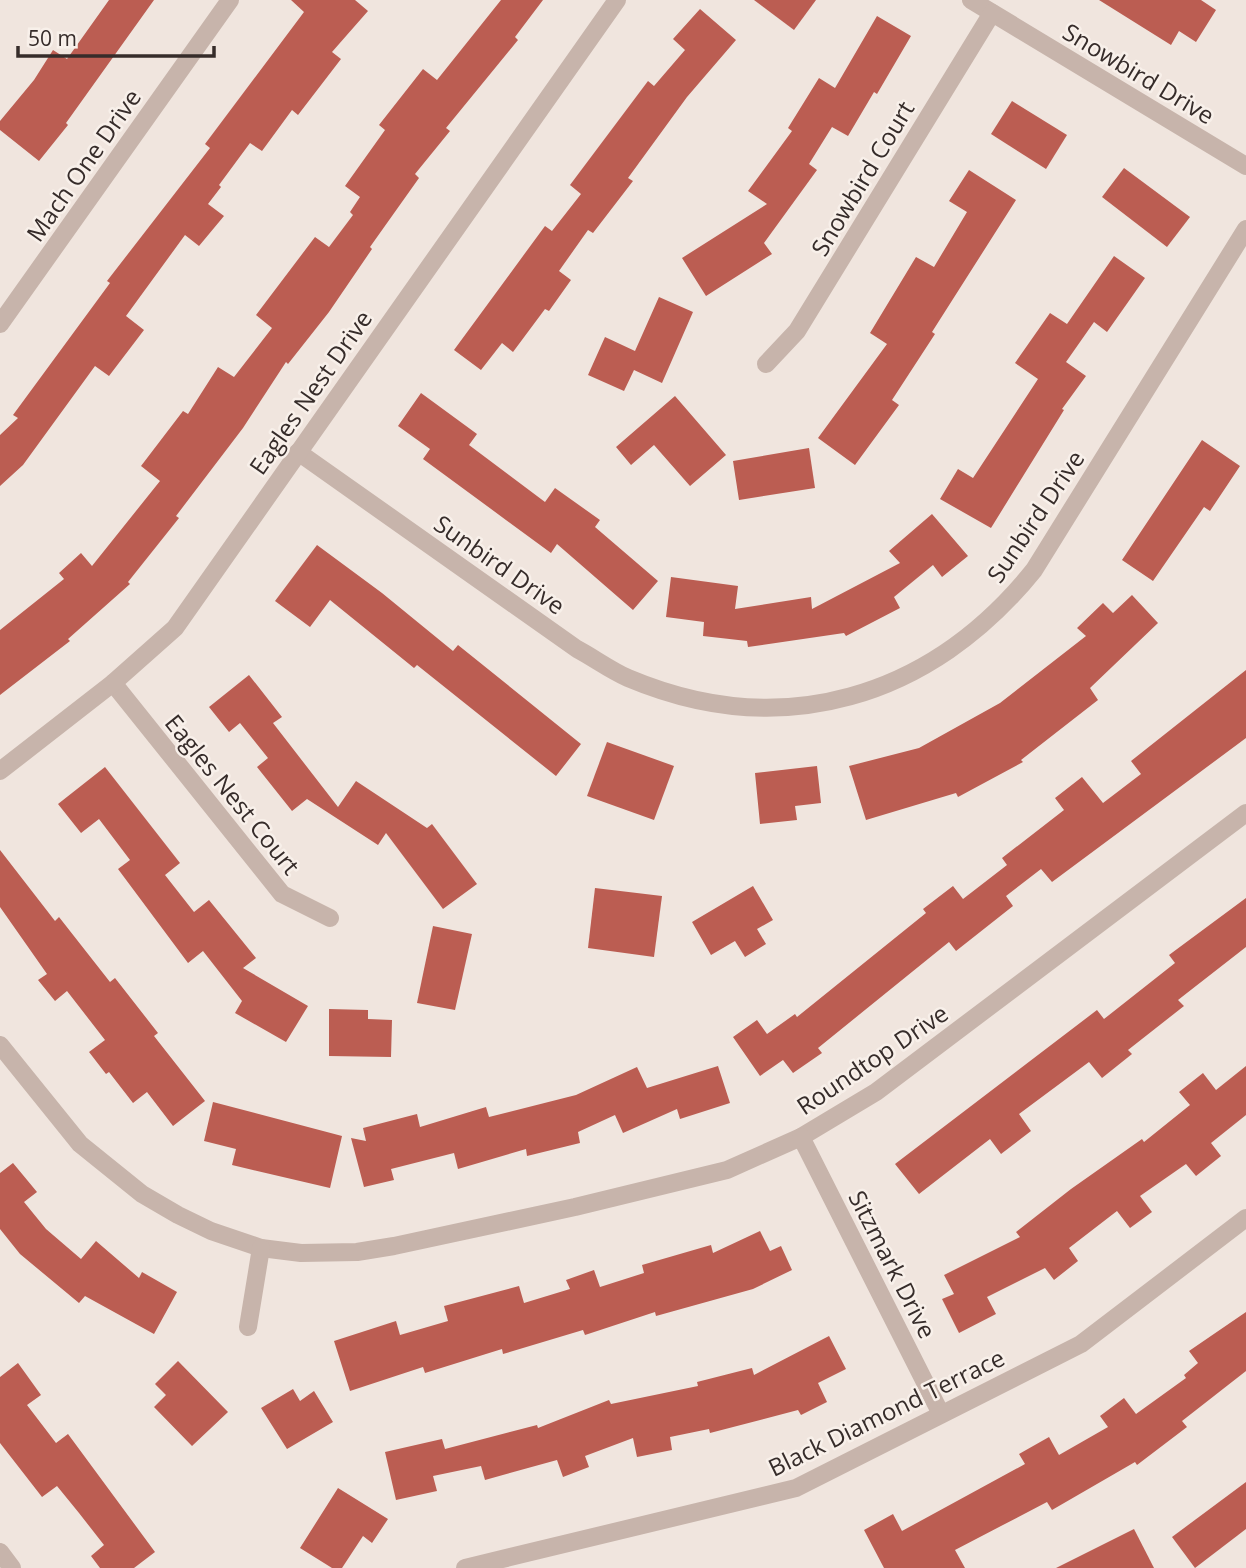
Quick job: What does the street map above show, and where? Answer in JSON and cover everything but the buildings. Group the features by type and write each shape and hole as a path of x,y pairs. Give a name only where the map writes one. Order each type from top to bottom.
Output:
{"street":[{"name":"Mach One Drive","path":"0,324 230,0"},
{"name":"Eagles Nest Drive","path":"0,771 113,683 175,628 617,0"},
{"name":"Snowbird Drive","path":"971,0 1246,166"},
{"name":"Snowbird Court","path":"766,364 797,331 992,13"},
{"name":"Sunbird Drive","path":"298,452 577,649 625,677 668,693 715,705 770,709 818,705 865,694 907,677 949,652 984,626 1012,598 1034,570 1246,229"},
{"name":"Eagles Nest Court","path":"113,683 282,894 330,918"},
{"name":"Roundtop Drive","path":"0,1045 72,1135 109,1170 178,1214 211,1231 261,1248 301,1253 357,1252 394,1246 575,1207 727,1170 802,1137 876,1092 1246,813"},
{"name":"Sitzmark Drive","path":"802,1137 941,1414"},
{"name":"Black Diamond Terrace","path":"465,1568 796,1488 1081,1344 1246,1218"},
{"path":"248,1327 261,1248"},
{"path":"0,1552 12,1568"}]}
